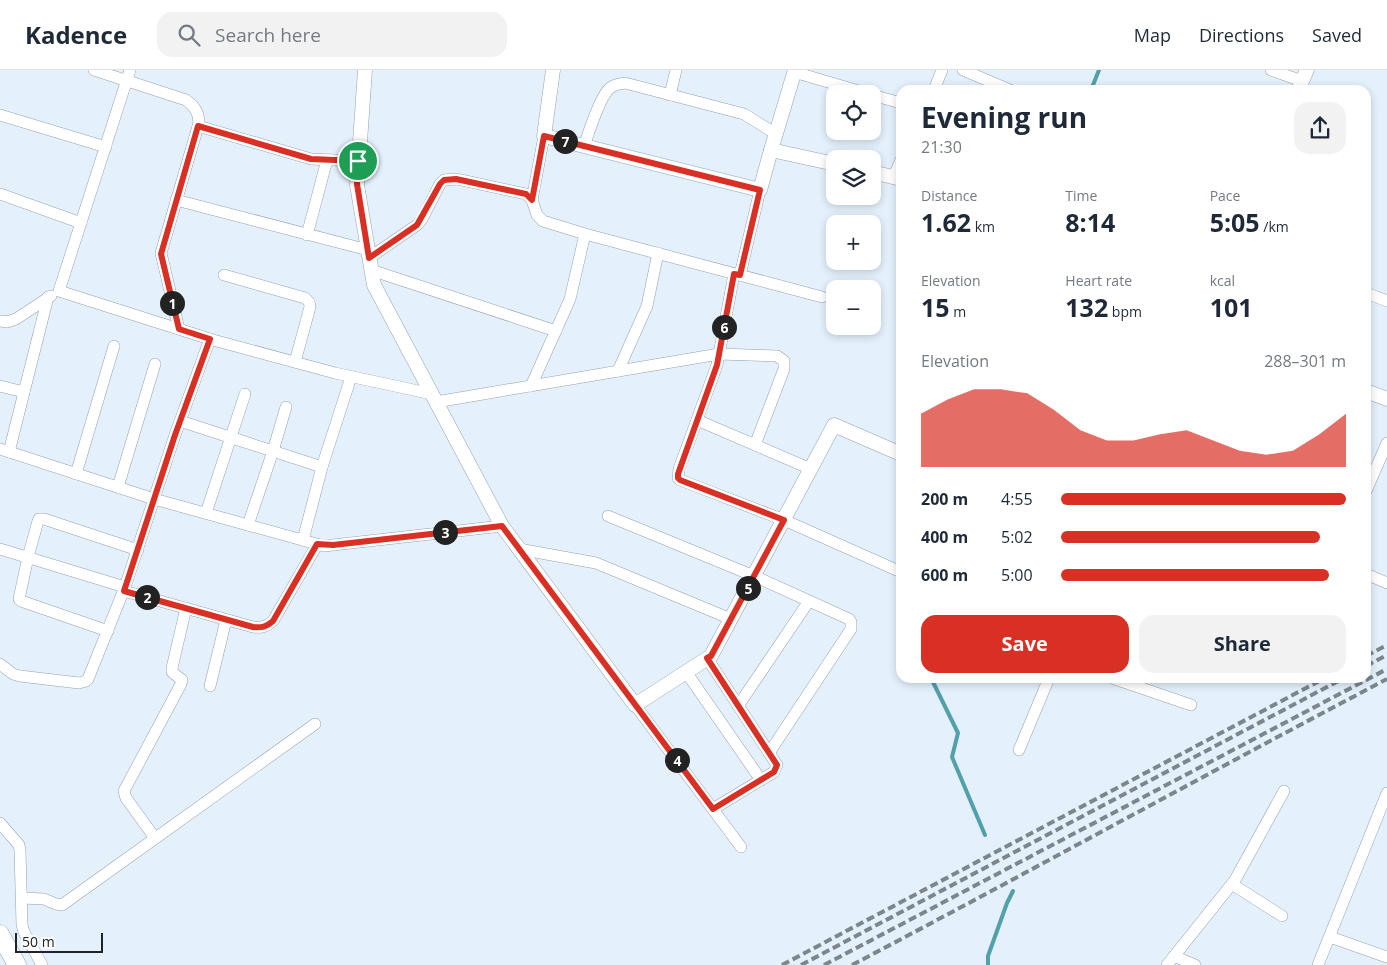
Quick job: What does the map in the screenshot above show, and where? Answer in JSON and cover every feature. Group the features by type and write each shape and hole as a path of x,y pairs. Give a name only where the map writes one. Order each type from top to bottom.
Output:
{"highway":[{"path":"0,934 17,965"}],"street":[{"path":"94,70 129,75 186,100 198,113 198,126 161,254 179,329"},
{"path":"365,70 357,184 374,285 502,526 741,847"},
{"path":"532,200 544,136 553,70"},
{"path":"670,95 676,70"},
{"path":"936,85 942,70"},
{"path":"962,70 998,85"},
{"path":"1271,70 1302,80"},
{"path":"840,85 794,71 737,274 717,365 679,469 678,478 784,520 896,570"},
{"path":"0,321 7,322 16,319 59,290 129,75"},
{"path":"584,146 603,96 616,84 625,82 744,114 776,134"},
{"path":"881,97 896,102"},
{"path":"0,115 106,147"},
{"path":"198,126 311,159 358,161"},
{"path":"544,136 760,190"},
{"path":"771,150 826,162"},
{"path":"307,234 327,160"},
{"path":"881,174 896,178"},
{"path":"369,259 417,225 440,184 444,180 456,179 526,194 532,200 543,221 658,254 822,297"},
{"path":"0,194 81,224"},
{"path":"176,200 307,234 556,331"},
{"path":"531,386 570,298 585,234"},
{"path":"618,371 647,306 658,254"},
{"path":"224,275 305,298 308,301 310,307 295,362"},
{"path":"59,290 210,339 434,398 531,386 719,354 777,356 784,361 784,369 755,445"},
{"path":"1371,295 1387,301"},
{"path":"48,298 24,392 3,450 154,499 317,544 333,545 502,526"},
{"path":"0,664 13,674 20,676 83,682 90,676 138,550 180,421 210,339"},
{"path":"76,474 114,346"},
{"path":"118,487 155,364"},
{"path":"303,540 322,467 351,376"},
{"path":"0,386 24,392"},
{"path":"1371,393 1387,399"},
{"path":"206,514 245,394"},
{"path":"248,525 286,407"},
{"path":"697,420 811,469"},
{"path":"180,421 322,467"},
{"path":"635,705 711,656 834,425 896,452"},
{"path":"1371,472 1387,443"},
{"path":"608,516 754,576 849,619 851,629 769,753"},
{"path":"108,631 21,601 19,597 38,521 41,518 138,550"},
{"path":"0,549 186,608 260,628 267,626 276,616 317,544"},
{"path":"519,549 596,563 731,619"},
{"path":"1371,576 1387,583"},
{"path":"738,706 809,601"},
{"path":"155,838 126,798 124,791 181,684 182,680 172,672 172,668 186,608"},
{"path":"210,686 226,620"},
{"path":"707,658 777,765 774,772 713,809"},
{"path":"686,672 761,780"},
{"path":"1019,750 1047,683"},
{"path":"1127,683 1191,705"},
{"path":"22,898 44,899 62,905 315,724"},
{"path":"1195,965 1170,960 1232,884 1284,791"},
{"path":"1318,965 1387,793"},
{"path":"0,823 19,845 23,928 42,965"},
{"path":"1232,884 1282,916"},
{"path":"1330,937 1387,957"}],"waterway":[{"path":"1093,85 1099,70"},
{"path":"933,683 958,733 952,757 985,835"},
{"path":"988,965 988,956 1013,891"}],"railway":[{"path":"1371,653 1387,645"},
{"path":"1371,663 1387,655"},
{"path":"1371,677 1387,669"},
{"path":"852,965 1387,679"},
{"path":"782,965 1316,683"},
{"path":"801,965 1335,683"},
{"path":"824,965 1360,683"}],"route":[{"path":"198,126 311,159 358,161 357,184 369,258 417,225 444,180 456,179 526,194 532,200 544,136 760,190 740,275 734,274 717,365 679,469 678,478 784,520 711,656 707,658 777,765 774,772 713,809 502,526 324,546 317,544 273,621 267,626 260,628 124,591 175,435 210,339 179,329 161,254 198,126"}]}
